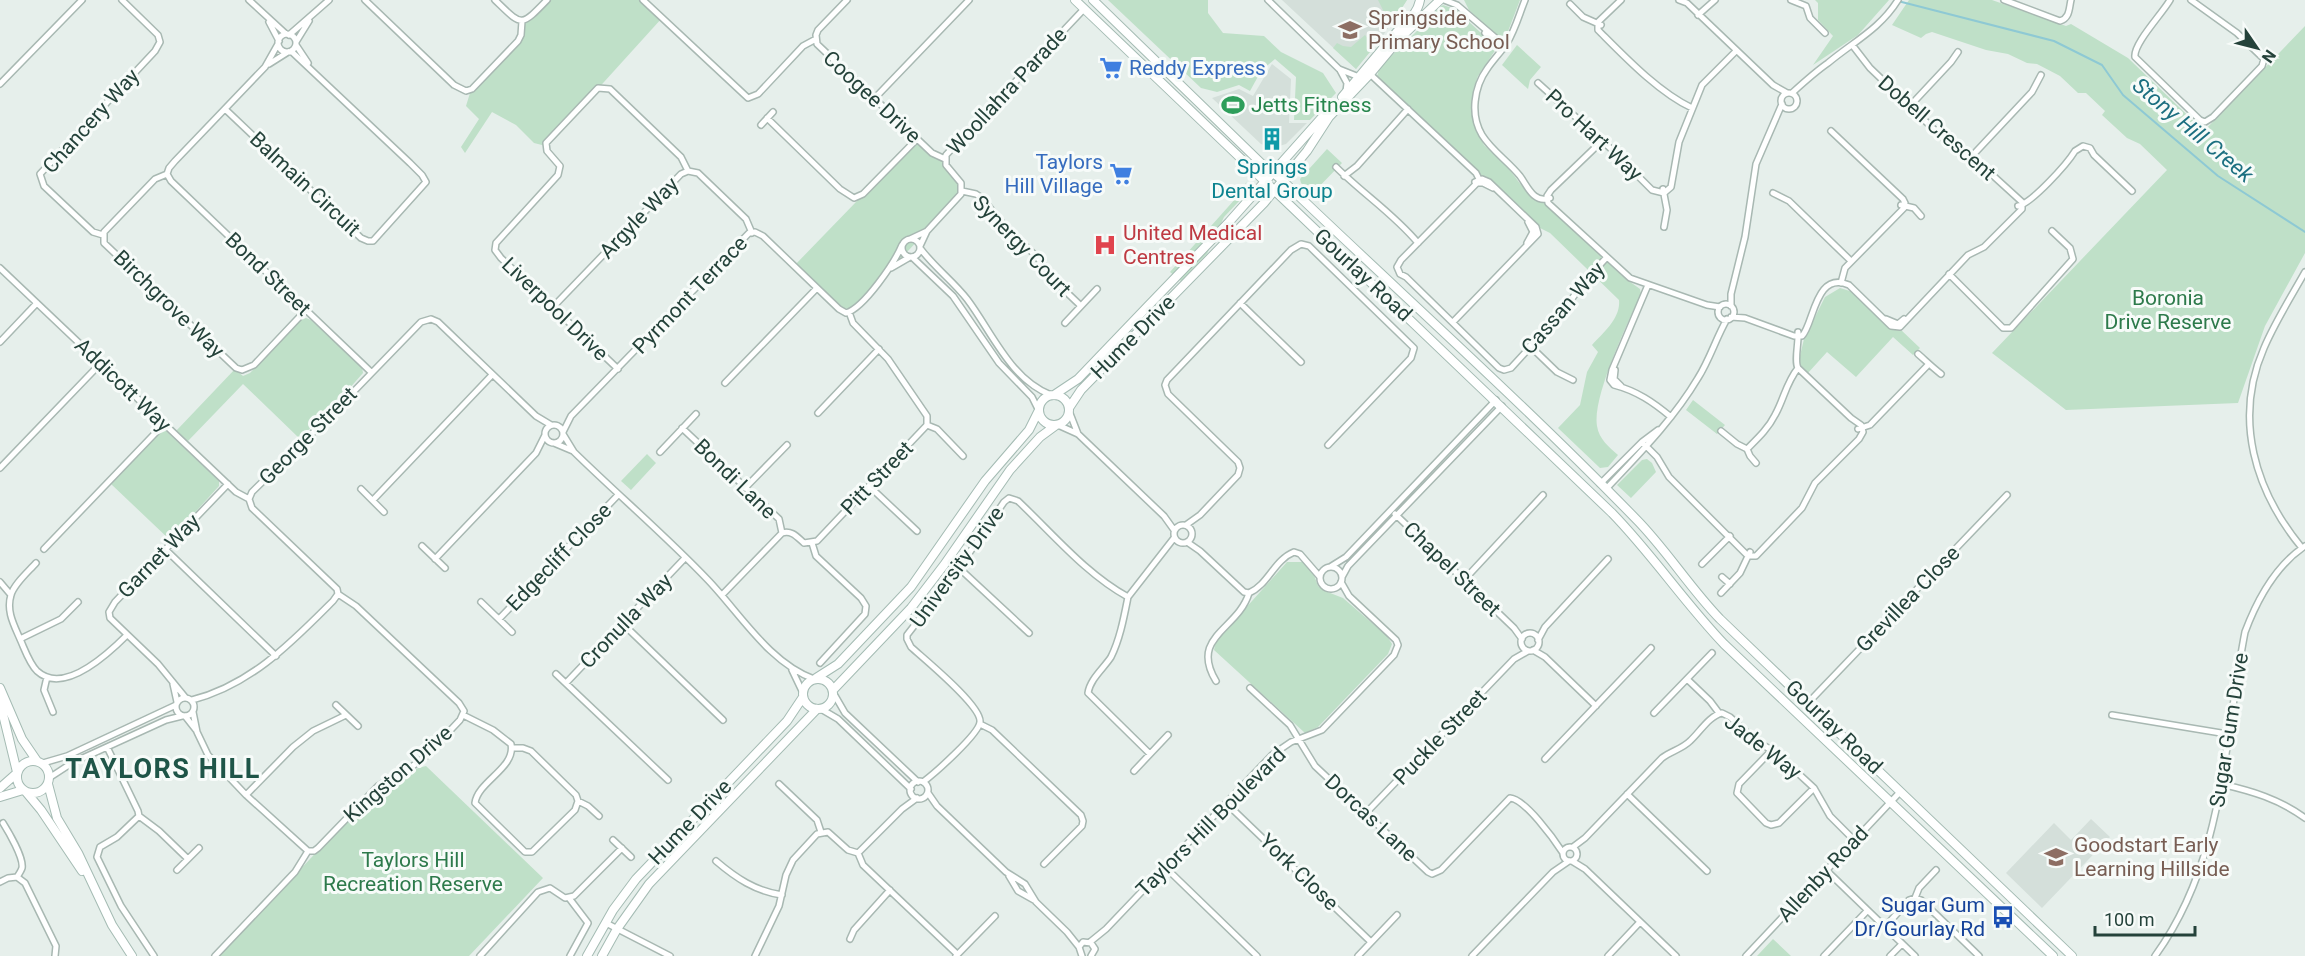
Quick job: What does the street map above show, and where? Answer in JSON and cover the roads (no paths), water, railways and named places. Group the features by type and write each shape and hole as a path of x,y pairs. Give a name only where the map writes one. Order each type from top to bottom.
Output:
{"street":[{"path":"0,84 82,0"},
{"name":"Chancery Way","path":"103,235 93,232 44,186 40,174 155,51 160,42 158,34 122,0"},
{"path":"249,0 296,44"},
{"path":"265,67 282,37 312,17 329,0"},
{"path":"365,0 454,85 466,91 472,89 518,41 522,21"},
{"path":"495,0 516,20 522,21 529,18 547,0"},
{"path":"643,0 748,98 758,94 803,46 816,39"},
{"name":"Coogee Drive","path":"847,0 818,30 816,39 820,47 932,153 945,159"},
{"path":"874,99 969,0"},
{"name":"Gourlay Road","path":"1075,0 1612,513 1641,544 1707,626 2053,956"},
{"name":"Gourlay Road","path":"1093,0 1273,173 1508,393 1652,536 1704,602 2072,956"},
{"path":"1268,0 1339,69 1360,77"},
{"name":"Hume Drive","path":"1052,395 1077,379 1229,222 1360,77 1395,34 1410,20 1420,0"},
{"path":"1430,0 1453,3 1465,11 1504,48"},
{"name":"Hume Drive","path":"1069,409 1081,390 1275,191 1307,151 1329,117 1400,38 1441,0"},
{"path":"1460,0 1465,11"},
{"path":"1524,0 1515,30 1481,78 1476,91 1476,116 1481,134 1490,146 1511,166 1531,191 1548,198 1556,209 1630,278 1786,332 1798,334"},
{"path":"1599,25 1621,0"},
{"path":"1679,0 1686,2 1773,85 1796,99"},
{"path":"1791,0 1806,6 1810,18 1825,33"},
{"path":"1777,119 1782,102 1789,93 1875,29 1898,0"},
{"path":"2004,0 2049,16 2062,16 2071,2"},
{"path":"2170,1 2141,42 2138,52 2144,64 2200,120 2205,122 2209,121 2256,71 2260,60 2237,33 2191,0"},
{"path":"1700,16 1713,2"},
{"path":"1570,4 1583,17 1599,25 1606,38 1661,89 1675,100 1692,108"},
{"name":"Woollahra Parade","path":"920,247 927,231 959,198 962,191 961,183 947,167 945,159 1084,9"},
{"path":"267,17 281,50 290,52"},
{"path":"265,67 290,52 312,17"},
{"name":"Balmain Circuit","path":"296,44 314,71"},
{"name":"Dobell Crescent","path":"1854,45 1864,59 1909,107 1944,139 1972,156 2021,205"},
{"name":"Pro Hart Way","path":"1538,83 1650,186 1663,191 1671,187 1679,142 1701,85 1734,49"},
{"name":"Balmain Circuit","path":"225,109 361,238 368,242 373,241 426,182 410,163 314,71 290,52"},
{"path":"1909,107 1958,52"},
{"name":"Birchgrove Way","path":"265,67 175,161 167,174 155,179 103,235 104,243 236,368 242,370 254,365 306,310"},
{"path":"1339,69 1347,83 1346,92"},
{"path":"1370,74 1471,169 1480,181 1493,188 1527,220 1533,231 1525,247 1453,322"},
{"path":"1972,156 2032,92 2041,75"},
{"path":"1593,496 1663,427 1700,375 1720,332 1731,294 1745,237 1756,164 1770,130 1788,108 1795,106 1805,82"},
{"path":"1773,85 1788,108"},
{"name":"Liverpool Drive","path":"618,369 501,258 495,248 501,234 560,173 558,163 546,149 548,140 598,88 610,89 681,157 688,171"},
{"path":"1346,177 1409,110"},
{"path":"761,125 773,112"},
{"path":"767,118 840,189 854,198 863,194 917,139"},
{"path":"1831,131 1895,193 1903,205 1914,208 1921,216"},
{"path":"1548,198 1601,140"},
{"path":"1861,429 1798,368 1795,359 1799,344 1798,334 1808,321 1823,291 1829,286 1841,283 1849,285 1885,319 1898,324 1912,314 1968,255 1984,248 2021,205 2072,156 2084,150 2094,155 2132,191"},
{"path":"1336,167 1368,198 1377,202 1420,242"},
{"name":"Argyle Way","path":"553,307 681,174 688,171 698,173 746,219 752,232"},
{"name":"Bond Street","path":"167,174 171,181 371,372"},
{"name":"Cassan Way","path":"1480,181 1406,257 1401,268 1406,277 1493,360 1507,366 1518,359 1564,310 1607,257"},
{"name":"Synergy Court","path":"962,191 982,198 1002,223 1036,256 1060,286 1081,306"},
{"name":"Pro Hart Way","path":"1663,191 1667,210 1664,227"},
{"path":"1773,193 1789,201 1851,261"},
{"path":"1841,283 1842,274 1851,261 1903,205"},
{"name":"Woollahra Parade","path":"909,239 927,231"},
{"path":"1949,274 1995,319 2008,324 2017,320 2073,260 2070,248 2052,231"},
{"name":"Pyrmont Terrace","path":"553,425 571,416 746,235 752,232 763,236 838,309 849,312"},
{"path":"849,312 890,269 902,245 909,239 915,240 928,259 966,298 1010,362 1036,388 1066,400 1078,434"},
{"path":"1164,516 1179,525 1186,525 1200,515 1238,475 1240,465 1167,394 1165,385 1296,245 1306,244 1413,345 1414,351 1411,358 1328,445"},
{"path":"902,245 904,254 911,257 942,284 960,304 999,363 1032,397 1044,423 1078,434 1164,516 1174,530 1174,538 1166,551 1128,597 1123,624 1111,656 1092,682 1088,693 1150,754"},
{"path":"890,269 917,255 920,247"},
{"name":"Addicott Way","path":"0,268 228,484 249,499"},
{"path":"2303,547 2288,530 2271,504 2259,476 2250,434 2255,376 2263,350 2305,272"},
{"path":"1648,285 1615,363 1614,379 1622,386 1644,396 1671,417"},
{"path":"725,383 817,288"},
{"name":"Synergy Court","path":"1065,322 1097,289"},
{"path":"0,342 37,303"},
{"path":"1240,303 1301,362"},
{"name":"Pitt Street","path":"812,543 817,541 927,425 927,416 879,349 853,323 849,312"},
{"name":"George Street","path":"338,594 337,589 252,508 249,499 252,492 416,326 424,320 431,319 438,322 536,416 553,425"},
{"path":"1530,346 1557,372 1573,380"},
{"path":"818,412 879,349"},
{"path":"1918,354 1928,366 1941,374"},
{"path":"0,468 100,364"},
{"path":"1721,593 1740,573 1749,554 1766,545 1802,508 1815,483 1852,444 1861,429 1870,425 1928,366"},
{"path":"1747,449 1764,432 1775,416 1788,380 1798,368"},
{"path":"373,500 492,375"},
{"path":"1320,577 1328,568 1346,557 1496,400 1508,393"},
{"path":"1216,681 1206,658 1209,646 1245,605 1249,592 1257,588 1285,555 1294,552 1300,554 1320,577 1323,586 1334,589 1348,566 1502,406 1508,393"},
{"path":"803,695 807,683 830,671 845,658 911,586 985,481 1029,430 1042,399 1052,395"},
{"path":"819,709 830,704 843,678 911,608 1010,470 1040,437 1065,421 1069,409"},
{"name":"Bondi Lane","path":"660,452 696,414"},
{"name":"George Street","path":"536,416 545,434"},
{"name":"Pyrmont Terrace","path":"563,433 571,416"},
{"path":"44,549 164,424"},
{"path":"536,453 545,434 553,425 560,427 574,452 685,558 792,670 807,705 838,719 915,795 937,806"},
{"path":"927,425 937,429 963,456"},
{"name":"Bondi Lane","path":"682,428 779,519 782,533"},
{"path":"1722,431 1747,449 1756,463"},
{"path":"435,559 536,453 561,440 563,433"},
{"path":"545,434 552,443 574,452"},
{"path":"1644,444 1657,458 1669,477 1749,554"},
{"path":"746,488 787,446"},
{"name":"Garnet Way","path":"191,704 158,664 110,618 109,612 115,602 228,484"},
{"path":"869,486 917,531"},
{"path":"361,489 384,512"},
{"name":"Edgecliff Close","path":"499,620 618,495"},
{"path":"1464,580 1543,495"},
{"name":"Grevillea Close","path":"1808,703 2007,495"},
{"name":"University Drive","path":"980,724 980,717 970,701 911,647 907,635 959,568 1004,502 1009,498 1018,501 1095,574 1128,597"},
{"name":"Chapel Street","path":"1390,509 1514,628 1530,651"},
{"path":"1166,551 1186,541 1200,515"},
{"path":"1174,530 1179,525"},
{"path":"1186,525 1191,530"},
{"path":"722,595 782,533 787,531 804,543 812,543 816,556 861,598 866,606 865,614 820,663"},
{"path":"1702,564 1730,536"},
{"path":"1174,538 1186,541 1200,551 1241,589 1249,592"},
{"path":"422,546 445,568"},
{"name":"Sugar Gum Drive","path":"2154,956 2180,917 2193,889 2209,841 2221,784 2227,734 2245,632 2253,610 2276,574 2303,547"},
{"path":"166,550 276,656"},
{"name":"Cronulla Way","path":"566,683 685,558"},
{"path":"1545,657 1530,651 1538,642 1545,627 1608,560"},
{"path":"36,563 11,595 9,608 32,665 39,673 47,677 65,677 96,664 127,635"},
{"path":"1309,563 1337,569 1341,580"},
{"path":"959,568 1029,633"},
{"path":"1722,577 1730,584"},
{"name":"Taylors Hill Boulevard","path":"1341,580 1349,596"},
{"path":"0,582 11,595"},
{"name":"Taylors Hill Boulevard","path":"1079,953 1092,949 1106,929 1272,755 1281,747 1322,730 1394,654 1398,645 1396,640 1349,596 1334,589"},
{"path":"0,788 28,761 40,762 67,756 177,703 191,704 249,675 276,656 338,594"},
{"name":"Kingston Drive","path":"308,851 318,848 378,786 426,756 463,715 464,711 459,703 356,606 338,594"},
{"path":"20,639 62,619 78,602"},
{"name":"Edgecliff Close","path":"481,602 512,632"},
{"path":"623,624 723,720"},
{"path":"1522,642 1530,634 1545,627"},
{"name":"Chapel Street","path":"1514,628 1530,634"},
{"path":"1530,634 1538,642 1545,657 1596,706"},
{"name":"Puckle Street","path":"1365,814 1514,659 1522,642"},
{"path":"1545,759 1651,648"},
{"name":"Puckle Street","path":"1514,659 1530,651"},
{"path":"1654,713 1712,653"},
{"path":"792,670 829,682 845,713 924,786 937,806 1006,872 1025,884 1036,902"},
{"name":"Cronulla Way","path":"556,674 668,780"},
{"path":"47,677 44,690 53,712"},
{"path":"1687,680 1710,701 1719,713"},
{"name":"Garnet Way","path":"173,683 176,710 197,732"},
{"path":"0,688 22,739 40,762 47,767 57,818 78,853 112,925 132,956"},
{"name":"Dorcas Lane","path":"1250,688 1290,725 1316,766 1428,872 1432,874 1441,870 1510,798 1523,803 1552,836 1563,854 1570,861 1586,869"},
{"name":"Hume Drive","path":"587,956 606,923 641,874 787,721 803,695"},
{"path":"0,702 17,772 17,782 41,810 91,884"},
{"path":"1797,714 1808,703"},
{"path":"0,797 24,791 41,792 49,781 72,763 166,720 183,716 191,704"},
{"path":"191,704 197,732 208,755 246,795 308,851 295,872 215,956"},
{"path":"336,705 358,726"},
{"name":"Hume Drive","path":"602,956 617,929 649,884 819,709"},
{"name":"Jade Way","path":"1570,861 1578,853 1586,838 1662,758 1691,741 1719,713 1730,717 1756,741 1772,750 1814,788 1830,816 1854,840"},
{"path":"246,795 293,747 313,731 346,715"},
{"path":"463,715 507,739 512,748"},
{"path":"2112,716 2227,734"},
{"path":"858,853 924,786 980,724 992,730 1081,815 1082,826 1044,864"},
{"path":"1134,771 1168,735"},
{"path":"107,747 139,816 159,831 188,859"},
{"path":"512,748 507,760 478,794 475,803 525,852 536,850 574,810 579,801"},
{"path":"512,748 523,748 531,752 576,795 579,801 599,816"},
{"path":"1772,750 1737,788 1739,796 1766,823 1771,825 1779,823 1814,788"},
{"path":"779,784 817,820 821,832"},
{"path":"915,795 913,784 924,786"},
{"path":"2221,784 2261,794 2289,806 2305,818"},
{"name":"Allenby Road","path":"1746,956 1900,792"},
{"path":"1627,794 1707,871"},
{"name":"York Close","path":"1226,803 1371,942"},
{"path":"139,816 117,837 100,847 98,857 121,906 154,956"},
{"path":"3,823 22,862 22,868 17,877"},
{"path":"755,956 779,906 786,874 793,860 821,832 828,832 848,850 858,853"},
{"name":"Dorcas Lane","path":"1552,836 1571,846 1578,853 1586,869"},
{"name":"Jade Way","path":"1563,854 1565,848 1586,838"},
{"path":"613,840 631,856"},
{"path":"177,870 199,848"},
{"path":"569,898 579,892 622,848"},
{"path":"858,853 863,865 957,955 995,916"},
{"path":"1553,872 1563,854"},
{"path":"716,861 738,879 765,892 782,895"},
{"path":"1472,956 1553,872 1570,861"},
{"path":"1165,867 1257,956"},
{"path":"1586,869 1676,956"},
{"path":"1826,870 1915,956"},
{"path":"1915,898 1919,888 1936,870"},
{"path":"1006,872 1018,891 1036,902 1067,932 1092,949"},
{"path":"0,882 17,877 25,883 56,946 55,956"},
{"path":"480,956 541,890 550,888 569,898 588,923 570,956"},
{"path":"850,939 854,930 890,890"},
{"path":"1885,927 1909,900 1915,898 1921,900 1979,956"},
{"path":"1824,956 1867,910"},
{"path":"1358,956 1397,915"},
{"path":"1608,956 1640,922"},
{"path":"606,923 670,956"},
{"path":"1067,932 1079,953"},
{"path":"1890,956 1902,944"}],"waterway":[{"name":"Stony Hill Creek","path":"1894,0 2054,41 2102,65 2123,95 2218,176 2305,232"}],"place":[{"name":"Springside Primary School","path":"1350,30"},
{"name":"Reddy Express","path":"1111,68"},
{"name":"Jetts Fitness","path":"1233,105"},
{"name":"Springs Dental Group","path":"1272,139"},
{"name":"Taylors Hill Village","path":"1121,174"},
{"name":"United Medical Centres","path":"1105,245"},
{"name":"Goodstart Early Learning Hillside","path":"2056,857"},
{"name":"Sugar Gum Dr/Gourlay Rd","path":"2003,917"}],"district":[{"name":"TAYLORS HILL","path":"163,769"}],"park label":[{"name":"Boronia Drive Reserve","path":"2168,310"},
{"name":"Taylors Hill Recreation Reserve","path":"413,872"}]}
